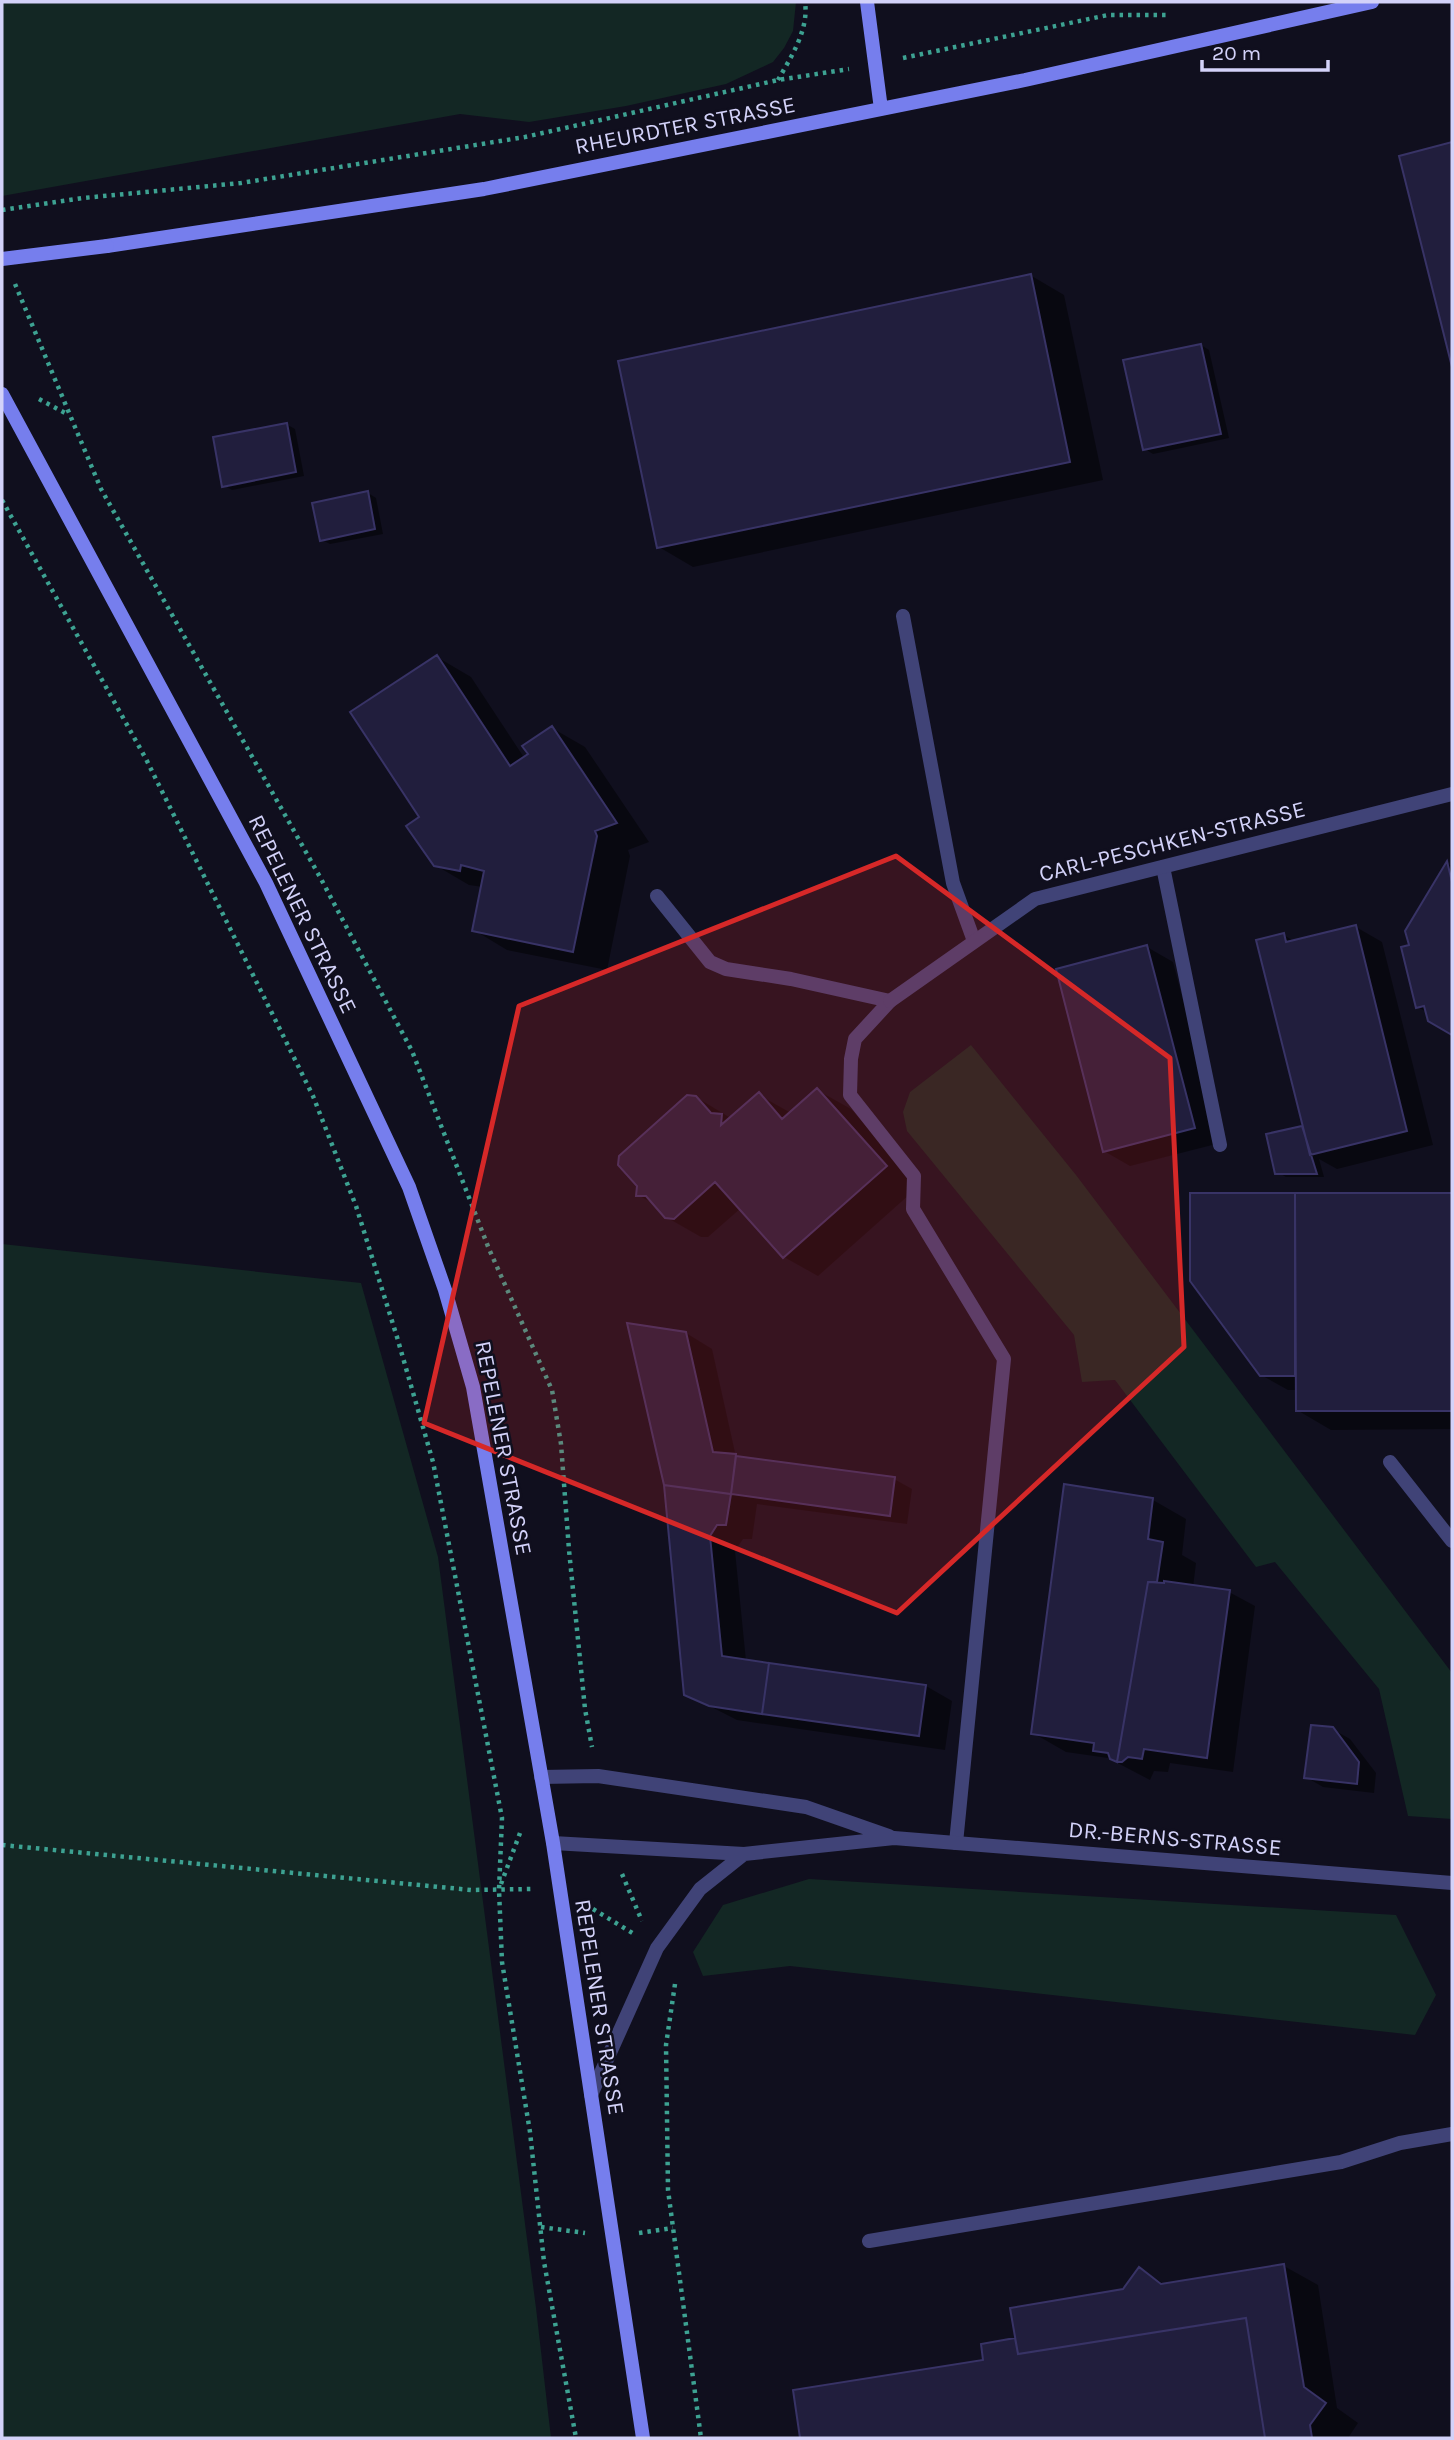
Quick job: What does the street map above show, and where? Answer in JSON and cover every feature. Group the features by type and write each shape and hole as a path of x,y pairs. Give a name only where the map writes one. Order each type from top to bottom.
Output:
{"main road":[{"path":"867,2 881,109"},
{"name":"RHEURDTER STRASSE","path":"2,259 107,246 484,189 1025,80 1372,2"},
{"name":"REPELENER STRASSE","path":"2,394 266,883 409,1187 445,1290 473,1387 553,1843 643,2438"}],"street":[{"path":"903,616 953,883 974,941"},
{"name":"CARL-PESCHKEN-STRASSE","path":"956,1843 1004,1359 913,1209 914,1176 850,1095 851,1059 855,1039 890,1001 1035,899 1452,794"},
{"path":"1163,867 1220,1145"},
{"path":"657,896 710,962 726,969 791,979 890,1001"},
{"path":"1390,1462 1452,1541"},
{"name":"DR.-BERNS-STRASSE","path":"541,1777 598,1776 806,1807 894,1838"},
{"name":"DR.-BERNS-STRASSE","path":"553,1843 744,1854 894,1838 1452,1883"},
{"path":"591,2095 656,1948 700,1889 744,1854"},
{"path":"869,2241 1341,2162 1400,2143 1452,2134"}],"path":[{"path":"778,80 797,46 807,13 805,2"},
{"path":"2,210 83,198 241,183 525,137 778,80 875,64 1108,15 1175,15"},
{"path":"2,500 146,759 313,1096 356,1206 433,1462 502,1818 499,1890 502,1962 530,2132 544,2262 576,2438"},
{"path":"2,1845 471,1890 559,1889 656,1948"}],"highlighted area":[{"path":"896,856 1170,1058 1184,1347 897,1613 424,1423 519,1006"}],"green space":[{"path":"2,2 796,2 793,31 773,62 726,84 626,106 529,122 460,114 2,196"},
{"path":"971,1045 1076,1175 1452,1673 1452,1819 1408,1816 1379,1689 1275,1562 1256,1567 1115,1380 1082,1382 1074,1335 907,1131 903,1112 910,1092"},
{"path":"2,1244 361,1283 438,1557 551,2438 2,2438"},
{"path":"809,1879 1396,1915 1436,1995 1415,2035 790,1966 703,1976 693,1952 723,1905"}],"building":[{"path":"1452,142 1452,367 1399,156"},
{"path":"1031,274 1070,462 657,548 618,361"},
{"path":"1201,344 1221,434 1143,450 1123,360"},
{"path":"287,423 296,472 222,487 213,437"},
{"path":"368,491 375,529 320,541 312,503"},
{"path":"437,655 510,766 528,754 522,746 552,726 617,823 595,831 597,836 573,952 472,931 484,871 461,865 460,871 434,866 406,826 419,817 350,712"},
{"path":"1447,861 1452,882 1452,1035 1428,1021 1424,1006 1416,1008 1401,947 1409,945 1405,931"},
{"path":"1356,925 1407,1131 1310,1155 1256,940 1284,933 1286,942"},
{"path":"1147,945 1195,1128 1103,1152 1056,969"},
{"path":"817,1088 887,1166 783,1258 715,1182 674,1219 665,1218 646,1196 636,1196 637,1186 618,1165 619,1156 687,1095 696,1096 711,1113 722,1114 721,1125 759,1092 782,1119"},
{"path":"1302,1126 1317,1174 1275,1174 1266,1134"},
{"path":"1190,1193 1295,1193 1295,1376 1260,1376 1190,1281"},
{"path":"1295,1193 1452,1193 1452,1411 1296,1411"},
{"path":"627,1323 686,1332 713,1452 736,1454 731,1494 664,1485"},
{"path":"736,1456 895,1477 890,1516 731,1494"},
{"path":"1064,1484 1153,1498 1148,1539 1163,1542 1157,1582 1148,1582 1117,1762 1110,1759 1108,1753 1093,1751 1094,1743 1031,1734"},
{"path":"664,1485 731,1494 726,1525 717,1525 710,1536 722,1656 769,1663 762,1714 709,1706 684,1695"},
{"path":"1164,1581 1230,1590 1207,1758 1144,1749 1142,1759 1128,1757 1117,1762 1148,1582"},
{"path":"769,1663 926,1685 919,1736 762,1714"},
{"path":"1311,1725 1333,1727 1359,1762 1357,1784 1304,1778"},
{"path":"1284,2264 1304,2387 1326,2403 1310,2425 1312,2438 1265,2438 1246,2318 1018,2354 1010,2308 1123,2289 1139,2267 1161,2284"},
{"path":"1246,2318 1265,2438 800,2438 793,2390 983,2360 981,2344 1015,2338 1018,2354"}]}
